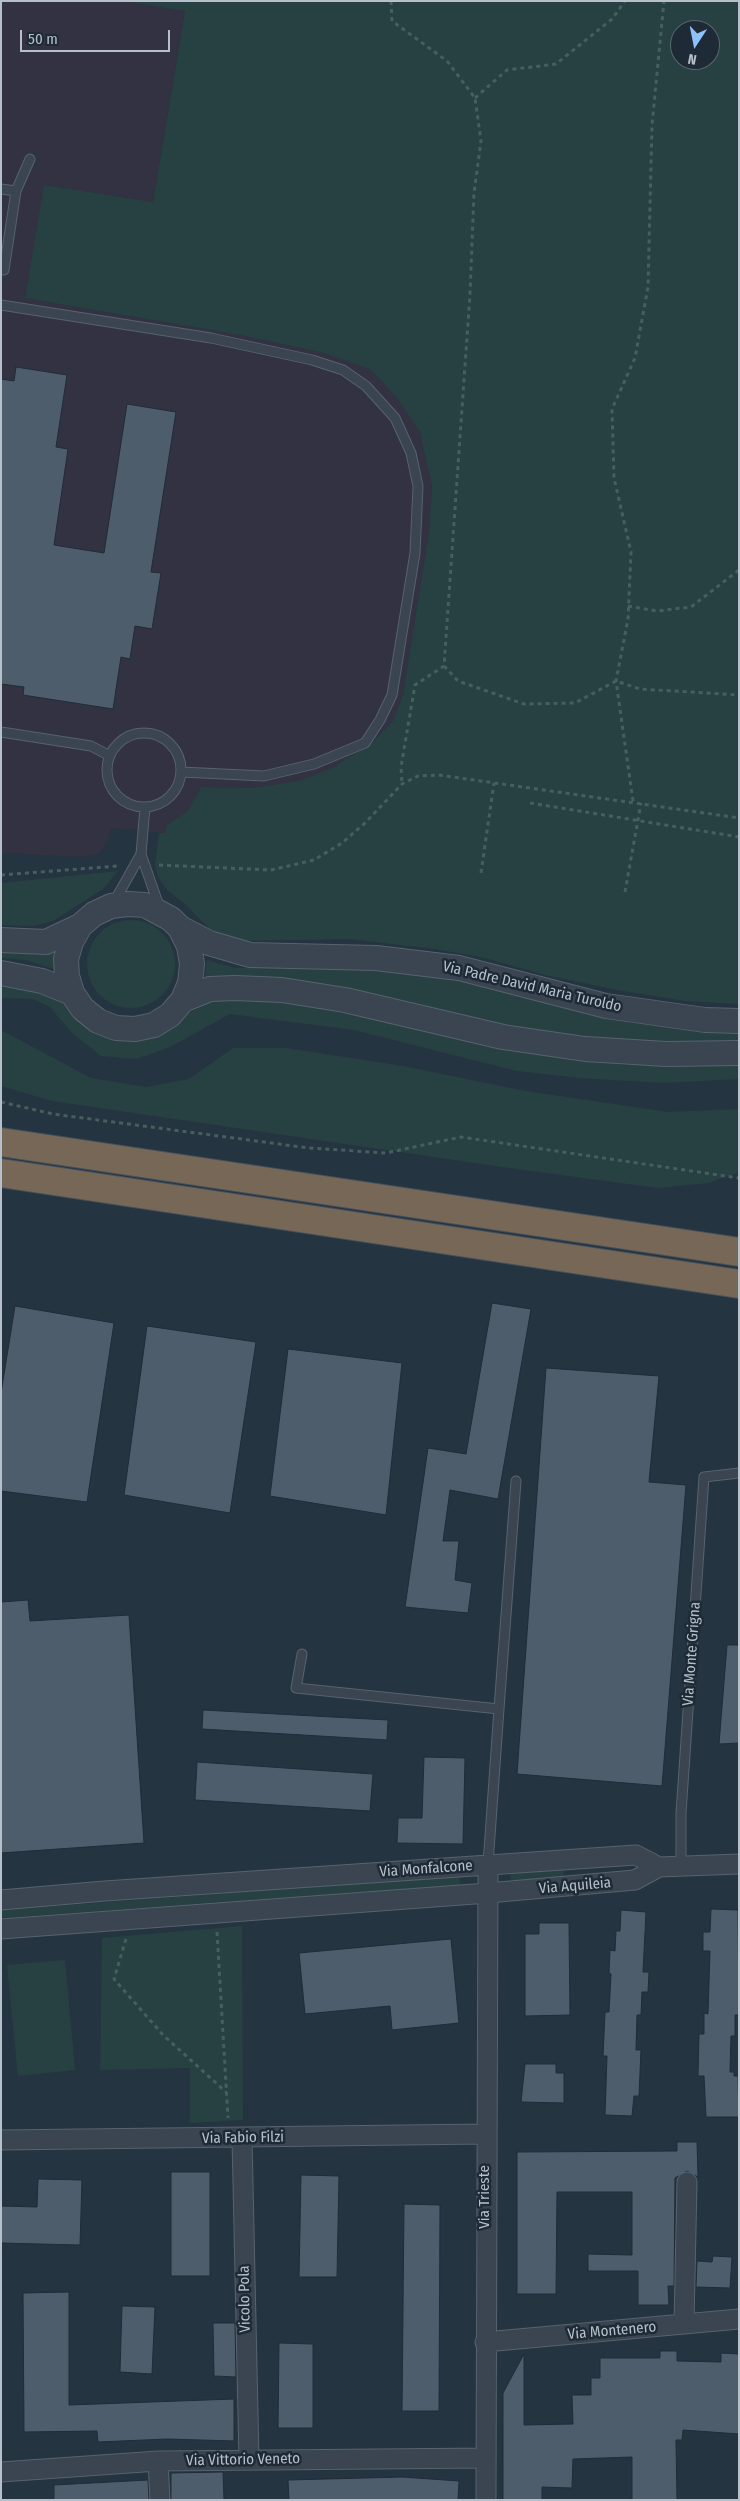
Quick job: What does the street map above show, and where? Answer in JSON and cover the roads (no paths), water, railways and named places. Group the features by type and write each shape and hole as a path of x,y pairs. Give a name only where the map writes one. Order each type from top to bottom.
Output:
{"highway":[{"path":"1,1142 739,1252"},
{"path":"1,1173 739,1284"}],"street":[{"path":"1,940 46,942 80,926 94,914 111,906 128,904 145,906 161,912 180,928 189,946 192,964 190,983 183,1000 170,1015 154,1025 135,1029 116,1028 98,1021 83,1009 72,993 67,976 66,959 71,942 80,926"},
{"name":"Via Padre David Maria Turoldo","path":"180,928 208,943 250,955 376,958 459,968 606,1006 705,1020 739,1021"},
{"path":"1,973 42,981 72,993"},
{"path":"183,1000 210,989 282,990 345,1000 503,1037 585,1049 666,1054 739,1053"},
{"name":"Via Aquileia","path":"488,1864 636,1855 659,1867"},
{"name":"Via Trieste","path":"486,2500 485,2134 488,1864"},
{"name":"Via Monfalcone","path":"1,1900 488,1864"},
{"name":"Via Aquileia","path":"488,1894 636,1880 659,1867 739,1864"},
{"name":"Via Monfalcone","path":"1,1929 215,1912 488,1894"},
{"name":"Via Fabio Filzi","path":"1,2140 485,2134"},
{"name":"Vicolo Pola","path":"233,2138 249,2460"},
{"path":"684,2324 687,2182"},
{"name":"Via Montenero","path":"485,2342 739,2319"},
{"name":"Via Vittorio Veneto","path":"1,2472 158,2461 486,2458"},
{"path":"158,2461 160,2500"}],"lane":[{"path":"1,269 4,270 16,192 30,159"},
{"path":"1,189 16,192"},
{"path":"1,305 211,338 312,360 343,370 366,386 395,418 412,453 418,486 418,517 413,562 392,694 380,720 365,744 314,764 264,776 181,772"},
{"path":"1,732 91,746 110,756"},
{"path":"135,734 152,734 168,742 176,750 181,772 174,793 156,806 145,807 127,803 114,791 108,780 107,768 110,756 124,739 135,734"},
{"path":"111,906 126,884 141,854 145,807"},
{"path":"141,854 161,912"},
{"name":"Via Monte Grigna","path":"681,1866 681,1813 704,1477 739,1473"},
{"path":"302,1654 296,1688 499,1709 516,1482"},
{"name":"Via Monfalcone","path":"488,1864 499,1709"}]}
